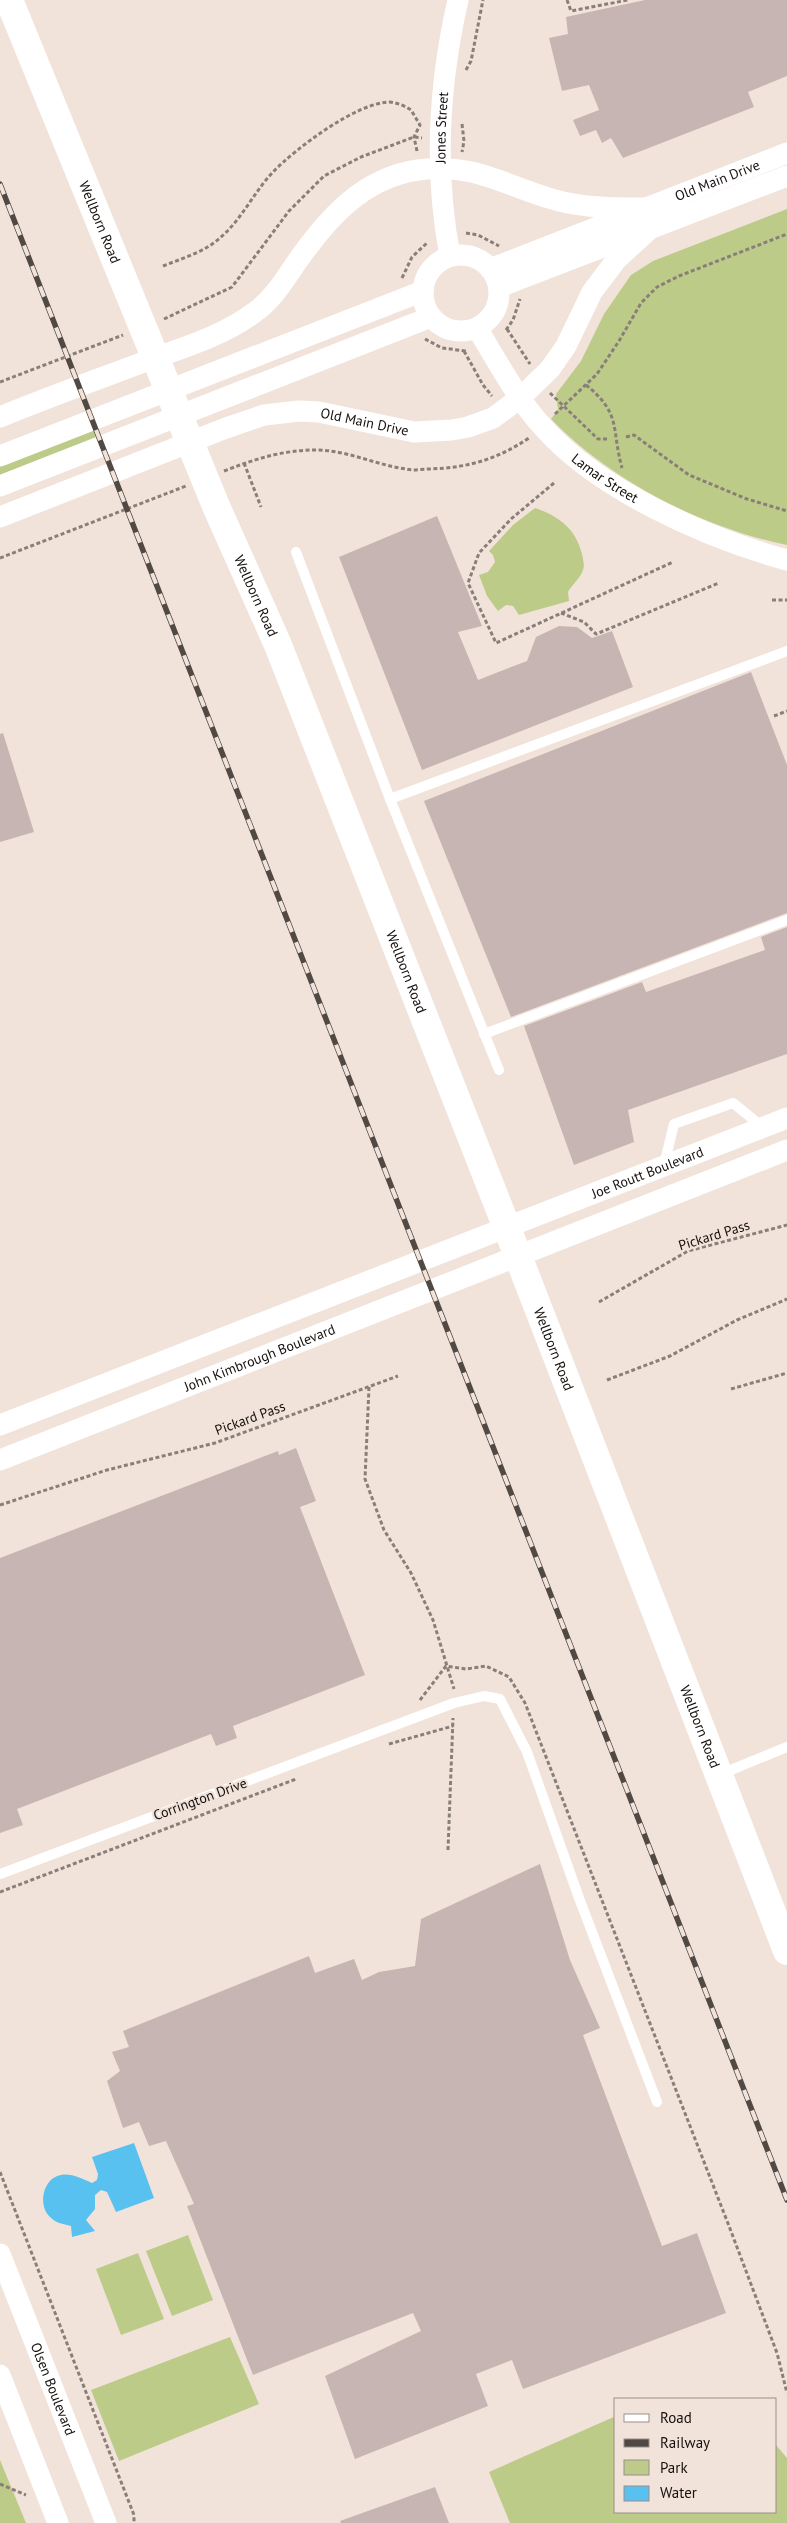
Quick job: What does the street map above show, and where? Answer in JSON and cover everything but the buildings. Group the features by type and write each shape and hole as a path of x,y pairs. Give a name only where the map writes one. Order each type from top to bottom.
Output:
{"main road":[{"name":"Wellborn Road","path":"9,0 216,506 278,645 508,1229 787,1951"}],"street":[{"name":"Jones Street","path":"450,256 444,221 441,169 444,96 458,0"},
{"name":"Old Main Drive","path":"494,278 650,217 787,153"},
{"name":"Old Main Drive","path":"0,417 232,328 268,301 319,232 349,201 368,187 391,177 419,170 441,169 490,175 568,203 619,208 650,217 787,176"},
{"name":"Old Main Drive","path":"0,517 208,435 264,415 319,412 398,430 437,431 481,423 493,418 520,398 550,369 566,346 592,292 608,270 630,246 650,217"},
{"path":"450,256 471,256 480,259 494,278 496,308 485,323 477,328 450,330 431,317 424,305 422,291 430,270 436,263 450,256"},
{"path":"0,456 166,381 422,291"},
{"path":"0,486 184,425 431,317"},
{"name":"Lamar Street","path":"477,328 520,398 553,438 586,466 652,507 712,535 787,560"},
{"name":"Joe Routt Boulevard","path":"508,1229 787,1118"},
{"path":"763,1127 781,1152"},
{"name":"Joe Routt Boulevard","path":"518,1256 781,1152"},
{"path":"664,1167 674,1194"},
{"path":"0,1425 508,1229"},
{"name":"John Kimbrough Boulevard","path":"0,1460 518,1256"},
{"path":"53,1404 65,1435"},
{"name":"Olsen Boulevard","path":"0,2254 106,2523"},
{"path":"0,2375 58,2523"}],"lane":[{"path":"296,552 390,799 499,1070"},
{"path":"390,799 787,651"},
{"path":"484,1034 787,920"},
{"path":"664,1167 674,1124 734,1103 763,1127"},
{"name":"Corrington Drive","path":"0,1874 401,1725 454,1703 484,1696 500,1699 527,1752 579,1898 657,2102"},
{"path":"720,1774 787,1746"}],"path":[{"path":"466,70 471,61 483,0"},
{"path":"567,0 571,12 628,0"},
{"path":"163,266 200,252 219,239 230,229 274,171 291,155 334,124 358,112 382,103 402,105 411,110 420,125 414,137 417,151"},
{"path":"461,155 464,141 462,121"},
{"path":"161,320 232,288 289,212 324,176 361,157 414,137 428,138"},
{"path":"458,232 478,235 503,250"},
{"path":"551,418 586,385 611,353 641,303 657,287 679,276 787,234"},
{"path":"401,286 406,267 412,257 435,237"},
{"path":"502,334 517,311 520,294"},
{"path":"507,329 535,372"},
{"path":"0,382 126,334"},
{"path":"419,335 442,348 470,350"},
{"path":"464,351 483,385 498,402"},
{"path":"586,385 607,404 613,414 624,472"},
{"path":"550,393 598,439 609,439"},
{"path":"626,437 634,435 690,474 747,499 787,511"},
{"path":"217,474 244,463 286,452 318,450 359,457 407,470 459,468 494,457 521,443"},
{"path":"244,463 260,506"},
{"path":"554,482 511,519 479,553 468,583 496,644 673,562"},
{"path":"0,558 189,484"},
{"path":"561,613 584,622 596,634 719,583"},
{"path":"772,600 787,600"},
{"path":"774,716 787,711"},
{"name":"Pickard Pass","path":"599,1302 688,1251 787,1225"},
{"path":"608,1380 670,1356 737,1320 787,1300"},
{"path":"731,1389 787,1372"},
{"name":"Pickard Pass","path":"0,1505 107,1470 215,1443 398,1376"},
{"path":"369,1387 365,1479 384,1530 411,1573 433,1620 454,1688 448,1850"},
{"path":"401,1725 446,1666"},
{"path":"446,1666 466,1669 486,1666 509,1677 526,1703 729,2226 777,2353 787,2393"},
{"path":"386,1745 453,1726"},
{"path":"0,1892 304,1776"},
{"path":"0,2172 134,2516 134,2523"},
{"path":"0,2484 27,2496"}],"green space":[{"path":"787,209 787,545 723,527 660,499 630,482 601,462 575,442 551,419 558,410 556,394 581,361 604,314 631,275 653,261"},
{"path":"92,427 96,438 0,475 0,463"},
{"path":"535,508 559,519 576,537 582,554 583,570 568,592 569,601 519,615 513,606 506,605 498,611 487,596 479,575 488,572 495,562 493,555 489,551 513,525"},
{"path":"188,2235 213,2300 172,2316 146,2251"},
{"path":"138,2253 164,2319 121,2335 96,2269"},
{"path":"230,2337 259,2404 119,2461 91,2390"},
{"path":"614,2417 614,2513 777,2513 777,2446 787,2458 787,2523 510,2523 489,2472"},
{"path":"0,2460 26,2523 0,2523"}],"water":[{"path":"134,2143 154,2198 116,2212 107,2192 101,2190 95,2195 95,2209 86,2220 95,2231 72,2237 71,2226 54,2220 46,2211 43,2199 46,2186 55,2177 61,2175 77,2177 92,2183 97,2180 98,2174 92,2157"}],"railway":[{"path":"0,184 787,2200"}]}
